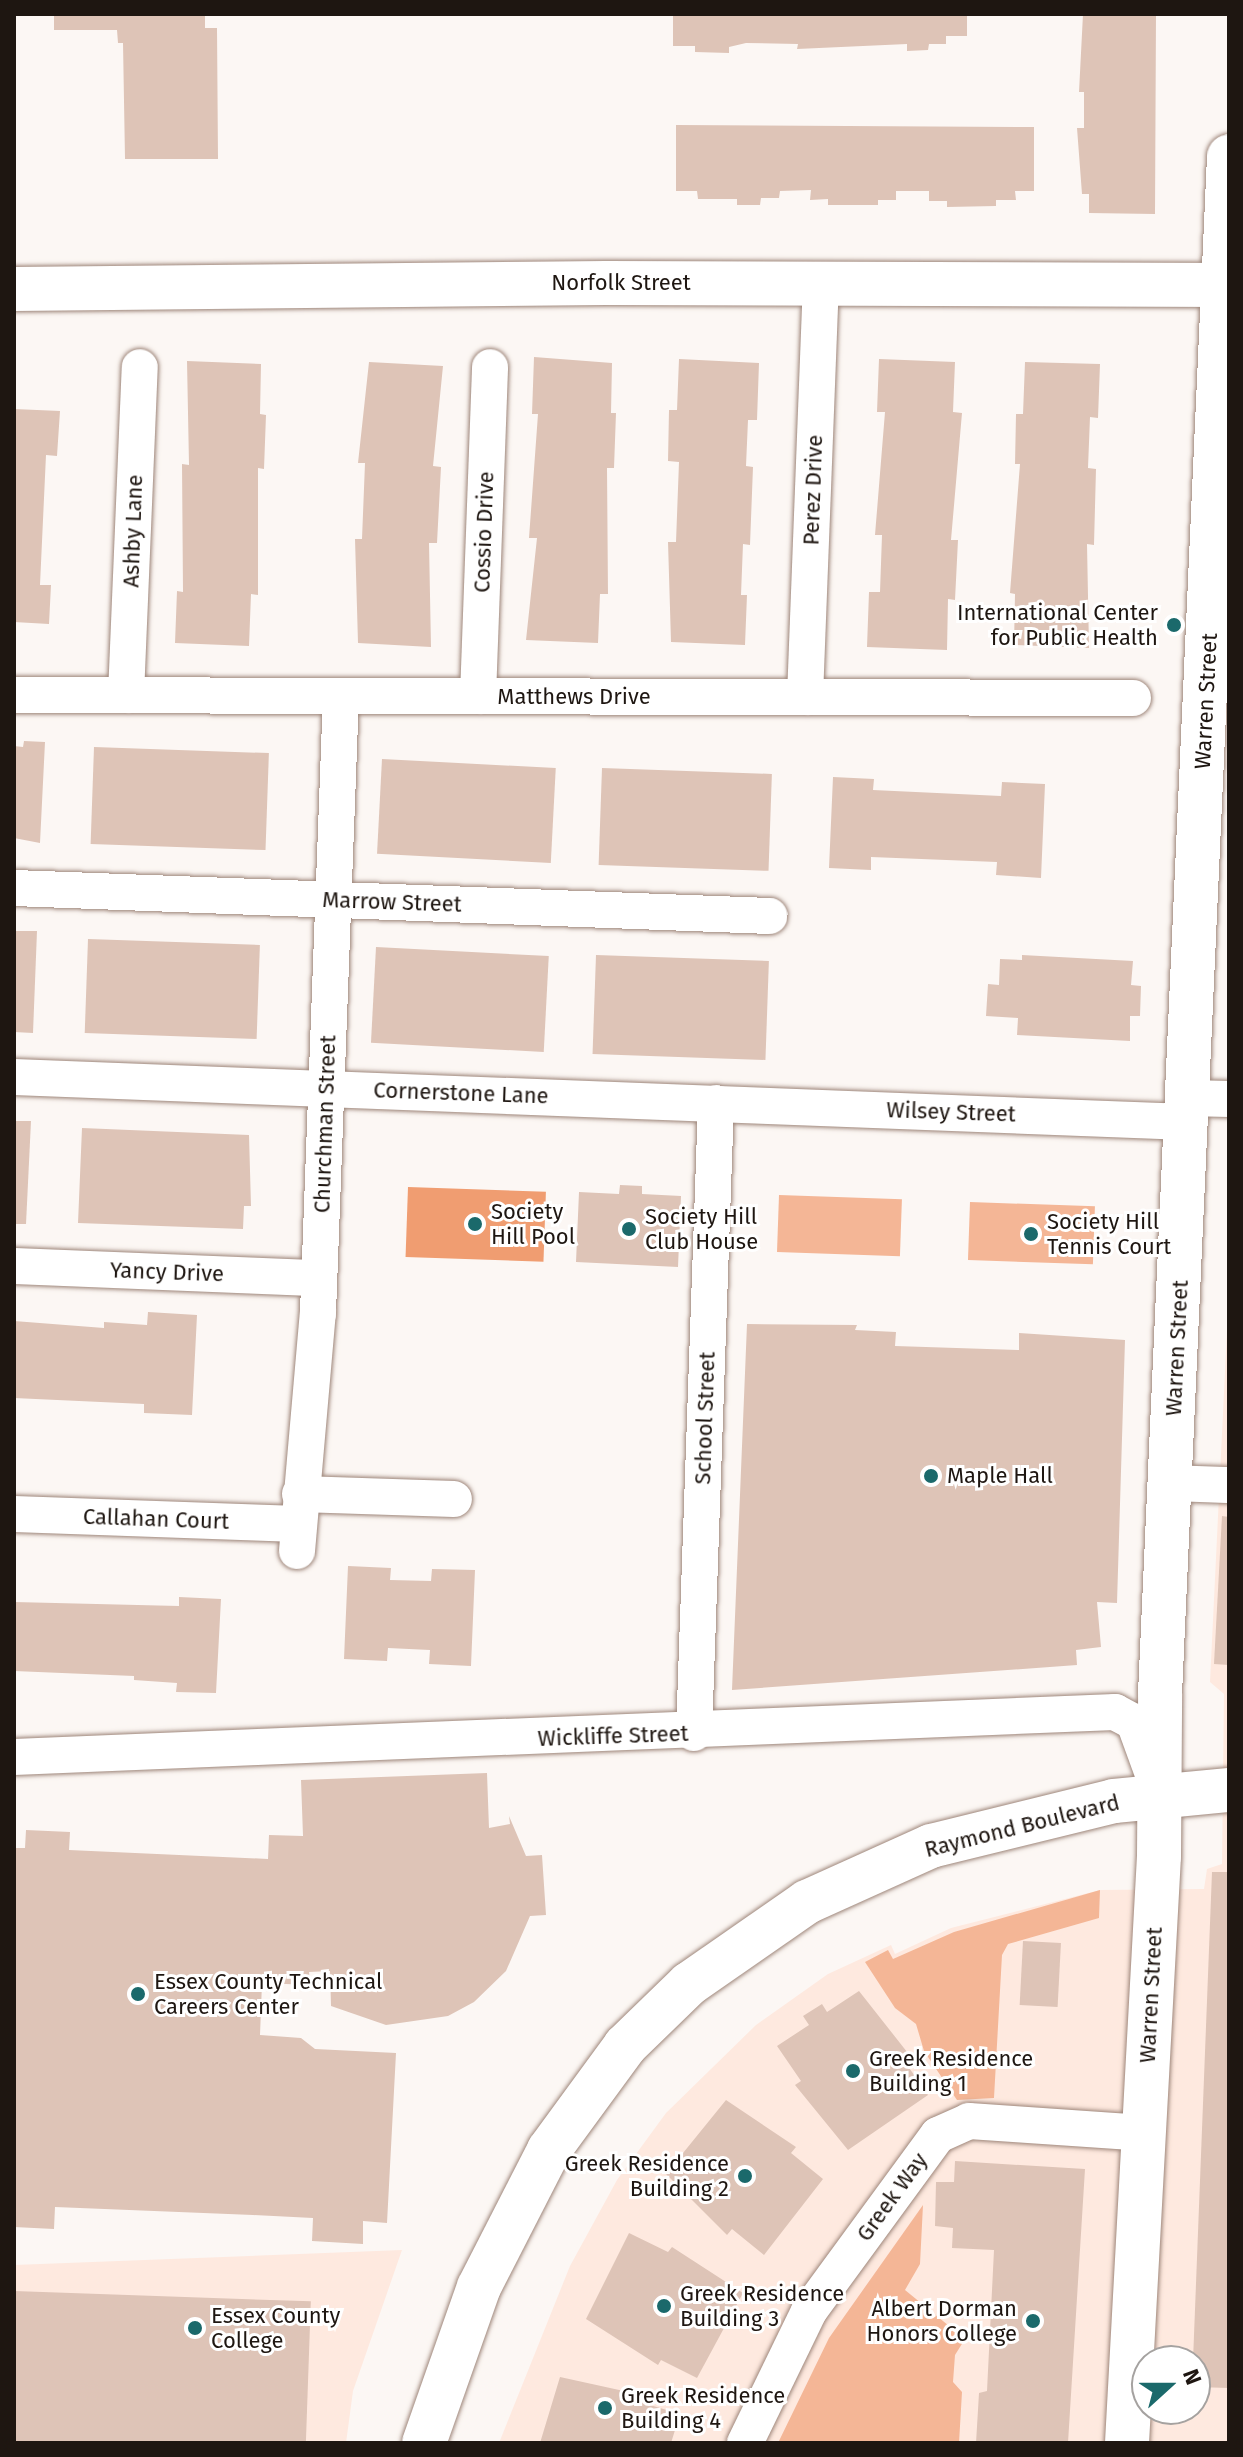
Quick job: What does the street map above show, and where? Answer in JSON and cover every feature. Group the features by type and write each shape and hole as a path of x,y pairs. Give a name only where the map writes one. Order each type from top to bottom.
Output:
{"main road":[{"name":"Warren Street","path":"1127,2443 1160,1794 1171,1483 1201,1106 1218,691 1229,157"},
{"name":"Norfolk Street","path":"14,289 821,283 1226,285"},
{"name":"Raymond Boulevard","path":"424,2443 479,2287 549,2150 625,2046 689,1984 765,1926 889,1862 975,1833 1160,1794 1229,1790"}],"street":[{"name":"Perez Drive","path":"805,697 821,283"},
{"name":"Ashby Lane","path":"126,695 140,367"},
{"name":"Cossio Drive","path":"478,696 490,367"},
{"name":"Matthews Drive","path":"14,695 1133,698"},
{"name":"Churchman Street","path":"298,1523 319,1278 341,696"},
{"name":"Marrow Street","path":"14,888 769,916"},
{"name":"Cornerstone Lane","path":"14,1077 716,1103"},
{"name":"Wilsey Street","path":"716,1103 1201,1106"},
{"name":"School Street","path":"694,1733 716,1103"},
{"name":"Yancy Drive","path":"14,1266 319,1278"},
{"path":"1171,1483 1229,1485"},
{"name":"Callahan Court","path":"14,1514 298,1523 454,1499"},
{"name":"Wickliffe Street","path":"14,1757 694,1733 1115,1712 1134,1722 1160,1794"},
{"name":"Greek Way","path":"745,2443 809,2311 938,2135 969,2121 1144,2133"}],"shaded area":[{"name":"Society Hill Pool","path":"408,1187 546,1192 543,1262 406,1257"},
{"path":"779,1195 902,1199 900,1256 777,1252"},
{"name":"Society Hill Tennis Court","path":"970,1202 1095,1206 1093,1264 968,1260"},
{"path":"1229,1289 1229,2443 499,2443 570,2266 617,2180 666,2113 756,2025 828,1974 891,1945 895,1954 951,1928 1100,1890 1204,1889 1207,1869 1222,1864 1224,1694 1210,1682"},
{"path":"1100,1890 1099,1918 1008,1944 1002,1955 994,2098 957,2100 924,2051 916,2024 895,2008 865,1962 888,1950 893,1959 954,1932"},
{"path":"923,2205 920,2264 905,2290 965,2339 955,2355 953,2382 962,2392 959,2443 778,2443 829,2338"},
{"name":"Essex County College","path":"402,2250 353,2391 346,2443 14,2443 14,2265"}],"building":[{"path":"54,14 205,14 205,28 217,28 218,159 125,159 123,43 118,43 117,30 54,30"},
{"path":"673,14 967,14 967,36 946,36 946,44 929,44 928,50 907,51 907,44 797,49 798,44 746,43 729,47 729,53 695,52 695,46 673,46"},
{"path":"1083,14 1156,14 1155,214 1089,213 1089,194 1082,194 1077,128 1084,128 1084,92 1079,92"},
{"path":"676,125 1034,127 1034,191 1015,191 1016,200 996,200 996,206 947,207 947,201 929,201 929,191 896,191 896,200 878,200 878,205 828,205 828,199 810,200 811,190 780,191 779,198 761,198 760,205 737,205 737,199 698,199 697,191 676,191"},
{"path":"534,357 612,363 611,413 616,413 614,468 607,468 608,594 600,594 598,643 526,640 537,538 529,538 538,414 532,414"},
{"path":"679,359 759,363 757,420 748,420 746,466 753,467 750,545 743,544 741,595 747,595 745,645 671,642 668,542 676,542 679,462 668,461 669,410 677,410"},
{"path":"879,359 955,362 953,412 962,413 951,540 958,540 955,600 948,599 947,650 867,647 869,592 880,592 882,535 875,535 885,412 877,412"},
{"path":"187,361 261,364 260,414 266,415 264,469 258,468 258,595 251,594 249,646 175,643 177,591 183,592 182,464 189,465"},
{"path":"369,362 443,366 433,466 441,467 437,543 429,543 431,647 358,643 355,539 362,539 365,463 358,463"},
{"path":"1025,362 1100,364 1098,418 1090,417 1088,468 1096,469 1094,545 1087,544 1089,648 1014,645 1015,594 1010,593 1020,464 1015,464 1016,414 1023,414"},
{"path":"14,409 60,411 57,456 46,455 40,585 51,585 49,624 14,622"},
{"path":"24,741 45,742 40,843 14,838 14,746 23,747"},
{"path":"94,747 269,753 266,850 91,844"},
{"path":"382,759 556,768 551,863 377,854"},
{"path":"602,768 772,774 769,871 599,865"},
{"path":"833,777 874,779 873,790 1001,796 1002,782 1045,784 1041,878 996,875 997,862 871,857 871,870 829,868"},
{"path":"15,931 37,931 33,1033 14,1032"},
{"path":"88,939 260,945 257,1039 85,1033"},
{"path":"376,947 549,956 544,1052 371,1043"},
{"path":"596,955 769,961 765,1060 593,1054"},
{"path":"1022,955 1133,961 1131,985 1141,986 1140,1016 1130,1016 1130,1041 1017,1035 1018,1018 986,1016 988,984 999,985 1000,959 1022,960"},
{"path":"14,1121 31,1121 26,1224 14,1224"},
{"path":"82,1128 249,1135 251,1206 244,1206 243,1229 78,1223"},
{"name":"Society Hill Club House","path":"620,1185 642,1186 642,1194 681,1196 678,1267 576,1262 579,1192 619,1194"},
{"path":"148,1312 197,1315 192,1415 144,1413 144,1404 14,1398 14,1321 104,1328 104,1322 147,1325"},
{"name":"Maple Hall","path":"747,1324 857,1325 855,1330 896,1332 895,1346 1019,1350 1019,1333 1125,1340 1117,1603 1097,1602 1101,1647 1076,1650 1077,1665 732,1690"},
{"path":"1222,1516 1229,1517 1229,1665 1214,1664"},
{"path":"348,1566 391,1568 390,1580 431,1581 432,1569 475,1570 471,1666 429,1664 430,1650 388,1648 387,1661 344,1659"},
{"path":"179,1597 221,1599 216,1693 176,1692 177,1683 134,1680 134,1676 14,1671 14,1602 179,1606"},
{"name":"Essex County Technical Careers Center","path":"487,1773 489,1828 510,1824 509,1816 526,1856 542,1855 546,1915 530,1916 506,1971 474,2002 448,2016 386,2025 331,2006 330,1971 309,1972 310,1985 262,1983 260,2035 301,2038 315,2049 396,2053 387,2223 363,2221 363,2244 312,2241 313,2218 253,2215 55,2207 54,2229 14,2227 14,1848 25,1848 26,1830 70,1832 69,1850 268,1859 269,1835 303,1836 301,1780"},
{"path":"1212,1872 1229,1872 1229,2388 1211,2387 1211,2345 1194,2345"},
{"path":"1023,1941 1061,1943 1058,2007 1020,2005"},
{"name":"Greek Residence Building 1","path":"859,1991 911,2057 905,2062 928,2095 848,2150 795,2085 801,2081 777,2046 809,2025 803,2016 822,2004 827,2012"},
{"name":"Greek Residence Building 2","path":"726,2100 796,2147 791,2153 823,2179 764,2255 732,2229 727,2235 666,2174"},
{"name":"Albert Dorman Honors College","path":"955,2161 1085,2169 1068,2443 976,2443 979,2393 987,2391 994,2250 952,2248 953,2228 935,2226 936,2182 954,2182"},
{"name":"Greek Residence Building 3","path":"629,2233 668,2252 672,2247 743,2293 697,2378 661,2360 658,2365 586,2319"},
{"name":"Essex County College","path":"14,2291 311,2301 306,2443 14,2443"},
{"name":"Greek Residence Building 4","path":"560,2377 642,2395 640,2402 680,2414 671,2443 540,2443"}],"place":[{"name":"International Center for Public Health","path":"1174,625"},
{"name":"Society Hill Pool","path":"475,1224"},
{"name":"Society Hill Club House","path":"629,1229"},
{"name":"Society Hill Tennis Court","path":"1031,1234"},
{"name":"Maple Hall","path":"931,1476"},
{"name":"Essex County Technical Careers Center","path":"138,1994"},
{"name":"Greek Residence Building 1","path":"853,2071"},
{"name":"Greek Residence Building 2","path":"745,2176"},
{"name":"Greek Residence Building 3","path":"664,2306"},
{"name":"Albert Dorman Honors College","path":"1033,2321"},
{"name":"Essex County College","path":"195,2328"},
{"name":"Greek Residence Building 4","path":"605,2408"}]}
